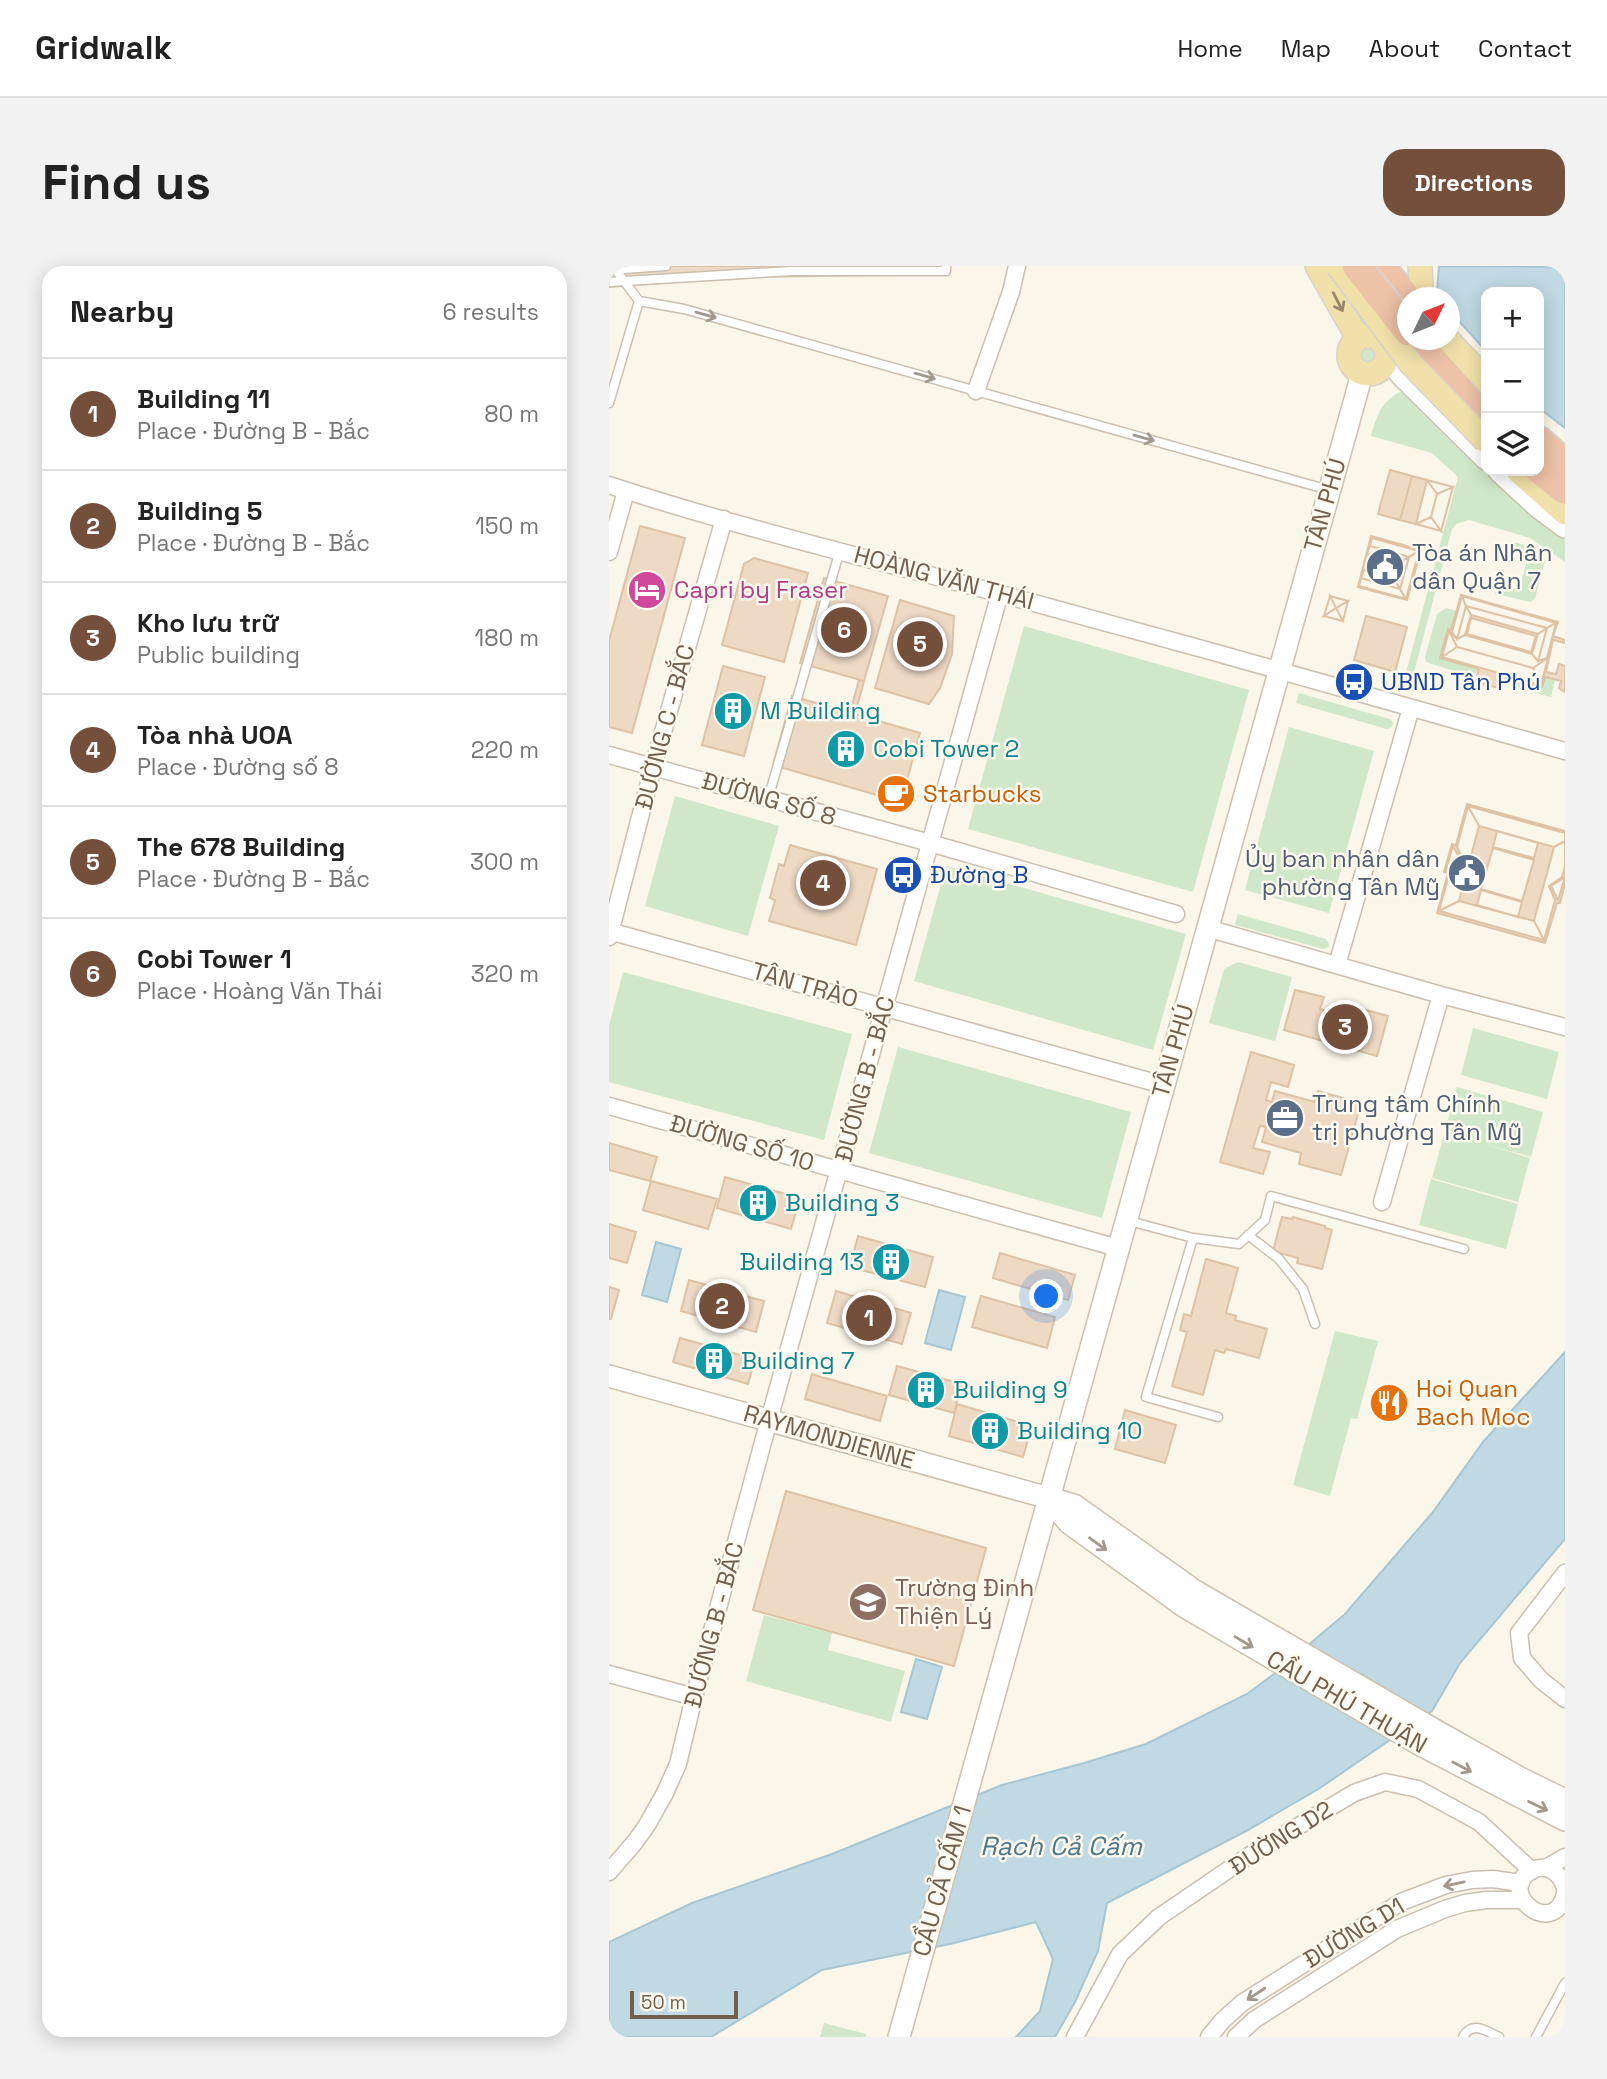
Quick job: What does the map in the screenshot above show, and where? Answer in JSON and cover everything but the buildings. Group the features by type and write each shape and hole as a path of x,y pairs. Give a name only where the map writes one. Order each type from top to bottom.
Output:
{"highway":[{"path":"1357,266 1393,344"},
{"path":"1380,266 1397,287"},
{"path":"1424,350 1481,415"},
{"path":"1448,350 1481,386"},
{"path":"1544,445 1565,464"},
{"path":"1544,473 1565,491"}],"main road":[{"path":"1317,266 1358,338"},
{"path":"1338,266 1411,364 1481,436"},
{"path":"1389,266 1406,287"},
{"path":"1420,266 1421,287"},
{"path":"1370,336 1393,344 1380,370 1369,374 1362,373 1352,366 1348,354 1358,338 1370,336"},
{"path":"1458,350 1481,375"},
{"path":"1544,434 1565,453"},
{"path":"1524,476 1565,513"}],"street":[{"path":"976,391 1011,292 1017,266"},
{"path":"1393,344 1401,375 1481,454"},
{"name":"TÂN PHÚ","path":"985,1729 1362,373"},
{"path":"1504,476 1565,527"},
{"name":"HOÀNG VĂN THÁI","path":"609,485 724,519 1279,669 1565,751"},
{"path":"609,552 626,491"},
{"name":"ĐƯỜNG C - BẮC","path":"610,933 653,767 724,519"},
{"name":"ĐƯỜNG B - BẮC","path":"609,1872 635,1842 665,1793 678,1763 769,1420 1000,593"},
{"path":"1338,965 1411,708"},
{"name":"ĐƯỜNG SỐ 8","path":"609,755 1176,914"},
{"path":"1207,928 1440,995 1565,1027"},
{"name":"TÂN TRÀO","path":"610,933 1163,1085"},
{"path":"1383,1202 1440,995"},
{"name":"ĐƯỜNG SỐ 10","path":"609,1106 1118,1248"},
{"name":"RAYMONDIENNE","path":"609,1376 1074,1505 1190,1599"},
{"path":"1565,1573 1519,1633 1522,1658 1565,1699"},
{"name":"CẦU PHÚ THUẬN","path":"1190,1599 1515,1785"},
{"path":"609,1674 694,1697"},
{"name":"CẦU CẢ CẤM 1","path":"899,2035 985,1729"},
{"name":"ĐƯỜNG D2","path":"1075,2037 1120,1954 1159,1917 1247,1857 1354,1793 1385,1782 1418,1789 1479,1822 1533,1874"},
{"path":"1515,1785 1565,1800"},
{"path":"1515,1785 1565,1820"},
{"path":"1533,1874 1558,1874 1564,1897 1546,1913 1528,1908 1520,1891 1533,1874 1565,1857"},
{"name":"ĐƯỜNG D1","path":"1209,2037 1242,2003 1401,1902 1446,1885 1533,1874"},
{"name":"ĐƯỜNG D1","path":"1235,2037 1254,2020 1397,1929 1465,1903 1522,1900"}],"lane":[{"path":"612,270 666,266"},
{"path":"609,282 791,271 946,271 946,266"},
{"path":"612,270 639,301 684,309 1329,490"},
{"path":"609,403 639,301"},
{"path":"768,799 840,550"},
{"path":"1126,1220 1193,1238 1239,1244 1265,1220 1271,1196 1464,1249"},
{"path":"1248,1235 1279,1259 1303,1289 1315,1324"},
{"path":"1193,1238 1146,1397 1218,1417"},
{"path":"1536,2037 1561,2000 1565,1983"},
{"path":"1464,2037 1472,2027 1499,2037"}],"green space":[{"path":"1367,343 1376,346 1379,355 1376,364 1367,367 1358,364 1355,355 1358,346"},
{"path":"1400,392 1408,394 1481,466 1481,476 1492,476 1565,534 1565,562 1530,538 1469,520 1456,524 1452,529 1410,687 1403,684 1458,477 1432,453 1371,436 1384,405"},
{"path":"1510,541 1535,550 1545,561 1535,598 1531,602 1495,594 1498,585 1519,590 1529,553 1508,547"},
{"path":"1446,608 1456,611 1440,658 1479,669 1478,673 1457,672 1426,662 1437,614"},
{"path":"1024,626 1249,690 1193,892 968,829"},
{"path":"1502,676 1542,687 1545,677 1555,680 1551,697 1524,690 1501,679"},
{"path":"1299,693 1390,719 1393,722 1392,727 1387,729 1296,703"},
{"path":"1289,727 1374,751 1329,913 1245,890"},
{"path":"675,796 779,826 748,936 645,906"},
{"path":"946,866 1186,934 1153,1050 914,981"},
{"path":"1238,914 1326,939 1329,947 1323,949 1235,925"},
{"path":"1238,962 1292,977 1275,1041 1209,1023 1224,969"},
{"path":"623,972 852,1034 824,1140 609,1082 609,1026"},
{"path":"1473,1028 1559,1052 1547,1099 1461,1075"},
{"path":"898,1047 1131,1112 1102,1218 869,1153"},
{"path":"1457,1087 1543,1112 1531,1157 1485,1144 1530,1158 1518,1202 1432,1178"},
{"path":"1431,1179 1518,1204 1506,1249 1419,1225"},
{"path":"1335,1331 1378,1341 1357,1419 1351,1418 1330,1496 1293,1485"},
{"path":"764,1615 832,1633 828,1650 905,1671 891,1722 746,1681"},
{"path":"824,2023 866,2034 866,2037 820,2037"}],"water":[{"path":"1439,266 1565,267 1565,428 1544,412 1544,287 1481,287 1481,345 1460,322 1460,287 1437,287"},
{"path":"656,1242 681,1249 667,1302 642,1295"},
{"path":"939,1290 965,1297 951,1350 925,1343"},
{"name":"Rạch Cả Cấm","path":"1565,1352 1565,1539 1460,1663 1432,1711 1320,1788 1248,1830 1107,1903 1098,1951 1075,2002 1055,2037 1016,2037 1040,2011 1053,1959 1036,1922 950,1944 822,1970 711,2037 609,2037 609,1942 692,1903 832,1854 1002,1785 1146,1744 1247,1694 1345,1614 1433,1512 1483,1442"},
{"path":"916,1659 942,1667 927,1719 901,1712"}],"place":[{"name":"Tòa án Nhân dân Quận 7","path":"1385,567"},
{"name":"Capri by Fraser","path":"647,590"},
{"name":"Cobi Tower 1","path":"844,630"},
{"name":"The 678 Building","path":"920,644"},
{"name":"UBND Tân Phú","path":"1354,682"},
{"name":"M Building","path":"733,711"},
{"name":"Cobi Tower 2","path":"846,749"},
{"name":"Starbucks","path":"896,794"},
{"name":"Ủy ban nhân dân phường Tân Mỹ","path":"1467,873"},
{"name":"Đường B","path":"903,875"},
{"name":"Tòa nhà UOA","path":"823,883"},
{"name":"Kho lưu trữ","path":"1345,1027"},
{"name":"Trung tâm Chính trị phường Tân Mỹ","path":"1285,1118"},
{"name":"Building 3","path":"758,1203"},
{"name":"Building 13","path":"891,1262"},
{"name":"Building 5","path":"722,1306"},
{"name":"Building 11","path":"869,1318"},
{"name":"Building 7","path":"714,1361"},
{"name":"Building 9","path":"926,1390"},
{"name":"Hoi Quan Bach Moc","path":"1389,1403"},
{"name":"Building 10","path":"990,1431"},
{"name":"Trường Đinh Thiện Lý","path":"868,1602"}]}
